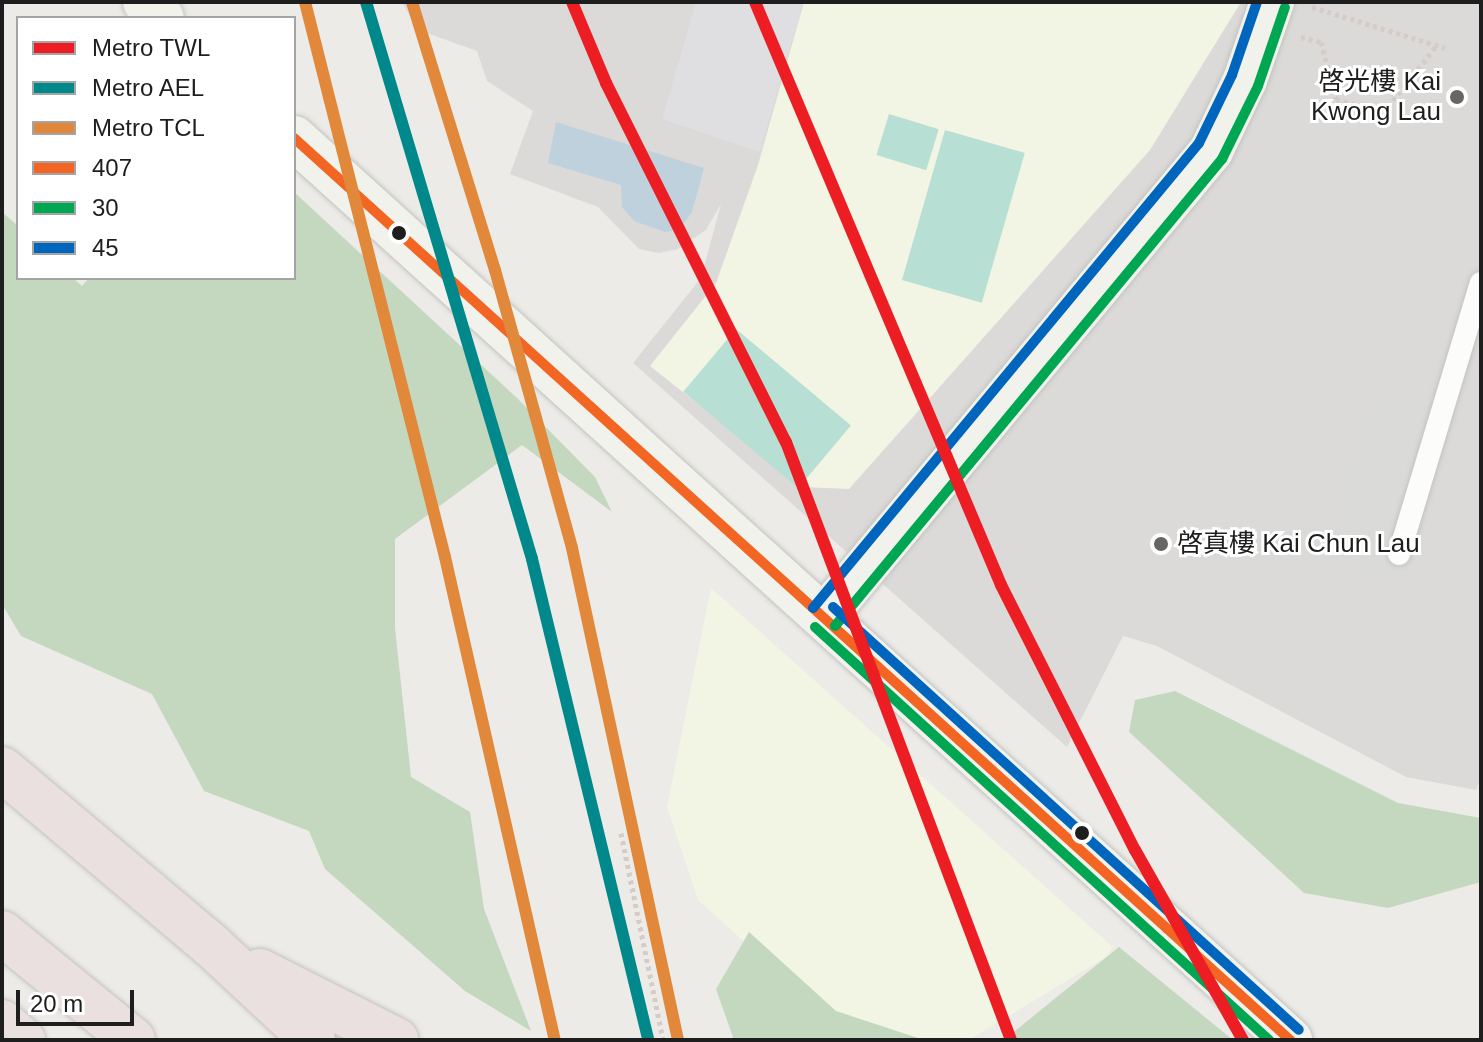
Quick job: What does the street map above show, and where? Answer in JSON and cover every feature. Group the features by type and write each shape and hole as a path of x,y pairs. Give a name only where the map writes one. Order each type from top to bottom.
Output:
{"highway":[{"path":"2,769 212,946 313,1040"},
{"path":"2,933 133,1040"},
{"path":"212,946 396,1040"},
{"path":"2,1022 23,1040"}],"main road":[{"path":"145,2 160,16"},
{"path":"824,617 1211,151 1245,80 1272,2"},
{"path":"296,140 1290,1040"}],"lane":[{"path":"1399,554 1474,341 1481,283"}],"path":[{"path":"1296,2 1445,48"},
{"path":"1321,42 1336,99 1383,113 1437,45"},
{"path":"621,833 663,1040"}],"shaded area":[{"path":"402,2 1481,2 1481,777 1476,790 1406,777 1157,646 1123,636 1067,747 633,363 701,278 721,204 706,230 678,249 659,253 639,249 598,207 510,174 533,111 487,81 477,51 418,30"},
{"path":"696,2 803,2 760,152 662,119"},
{"path":"804,2 1241,2 1150,150 849,489 803,487 650,366 716,283 758,165"},
{"path":"1376,389 1450,412 1398,581 1324,558"},
{"path":"711,588 1113,947 1106,957 969,1040 853,1040 698,900 667,807"}],"green space":[{"path":"889,114 939,129 926,170 876,155"},
{"path":"945,130 1025,153 982,303 902,280"},
{"path":"296,194 518,399 595,477 612,512 522,445 395,539 395,628 411,777 470,812 484,909 531,1031 465,991 325,869 309,831 204,791 152,694 21,636 2,604 2,212 16,224 16,280 75,280 82,286 87,280 296,280"},
{"path":"736,329 851,425 798,488 683,392"},
{"path":"1175,691 1398,803 1481,818 1481,882 1388,908 1304,893 1129,732 1135,700"},
{"path":"749,932 836,1011 921,1039 958,1040 734,1040 716,989"},
{"path":"1119,947 1233,1040 1004,1040 1058,996"}],"water":[{"path":"556,122 704,168 692,212 680,229 665,232 634,221 622,207 621,185 548,163"}],"metro line":[{"name":"TCL","path":"305,2 445,557 555,1040"},
{"name":"AEL","path":"366,2 532,559 648,1040"},
{"name":"TCL","path":"412,2 495,270 572,548 678,1040"},
{"name":"TWL","path":"572,2 606,83 786,442 1011,1040"},
{"name":"TWL","path":"755,2 1001,585 1135,850 1243,1040"}],"transit line":[{"name":"45","path":"813,608 1199,143 1232,75 1257,2"},
{"name":"30","path":"835,626 1222,159 1258,86 1285,7"},
{"name":"407","path":"296,140 1290,1040"},
{"name":"45","path":"833,607 1299,1030"},
{"name":"30","path":"815,627 1269,1040"}],"place":[{"name":"啓光樓 Kai Kwong Lau","path":"1457,97"},
{"name":"啓真樓 Kai Chun Lau","path":"1161,544"}]}
